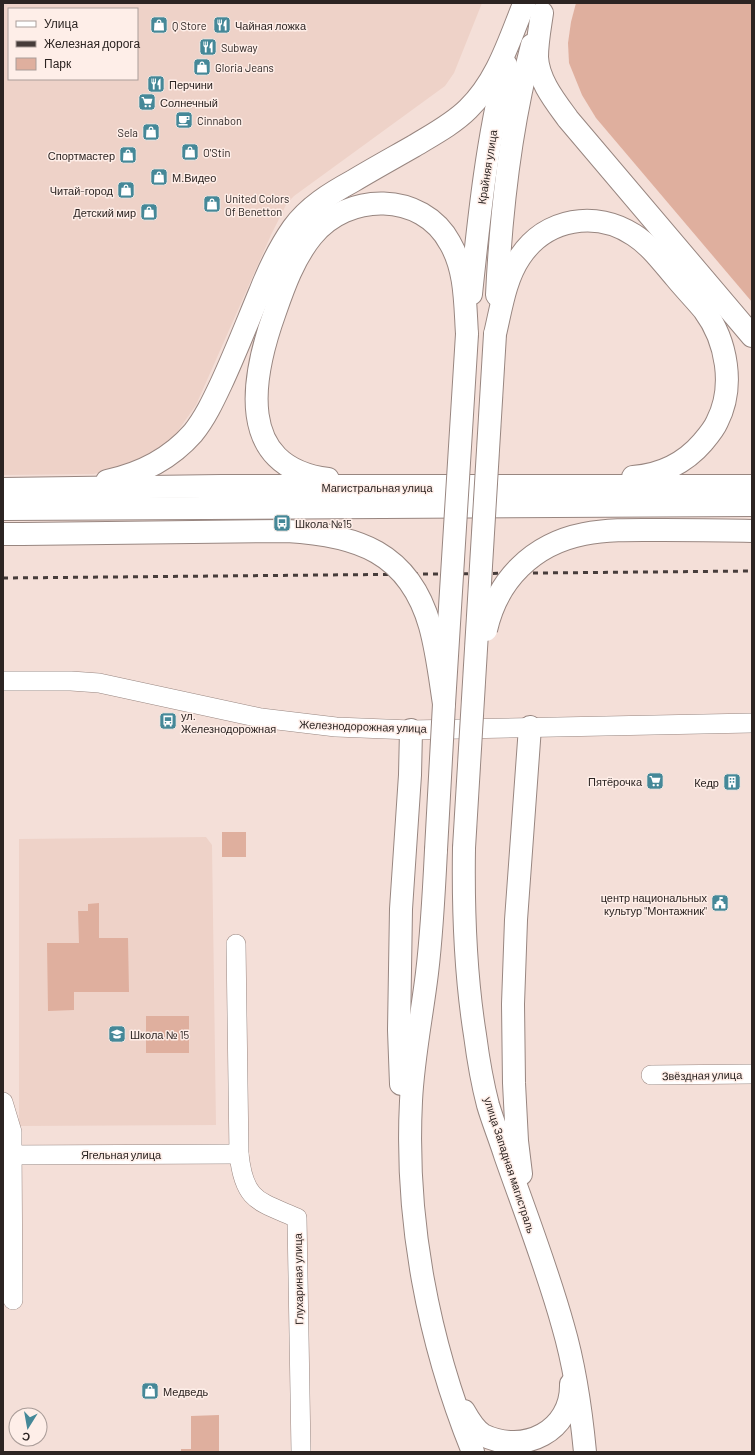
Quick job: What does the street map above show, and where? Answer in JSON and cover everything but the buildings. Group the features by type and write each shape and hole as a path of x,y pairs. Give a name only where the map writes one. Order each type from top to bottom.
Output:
{"main road":[{"name":"Крайняя улица","path":"467,334 489,148 505,69 534,6"},
{"name":"Крайняя улица","path":"496,334 500,237 510,149 534,6"},
{"path":"534,6 538,43 538,64 544,81 559,106 568,119 752,336"},
{"path":"49,489 98,483 129,475 148,467 168,454 192,433 203,418 228,371 271,265 281,246 295,226 308,212 337,190 436,133 468,109 490,82 534,6"},
{"path":"418,1254 410,1162 411,1099 427,973 433,901 467,334 462,280 458,259 451,243 442,229 429,218 414,209 387,203 358,206 344,211 326,222 312,236 295,262 272,320 259,366 256,393 257,417 263,434 274,454 294,469 323,478 339,480 391,480 437,487"},
{"path":"474,686 496,334 505,293 519,258 531,243 543,233 554,227 570,222 586,220 602,221 619,226 635,235 648,246 704,311 722,346 726,365 727,384 725,398 717,422 698,448 687,458 660,472 647,476 569,480 514,487"},
{"name":"Магистральная улица","path":"3,489 221,486 752,486"},
{"name":"Магистральная улица","path":"3,509 752,505"},
{"path":"474,686 486,628 499,593 518,567 542,550 560,541 583,534 604,531 752,531"},
{"path":"12,534 287,532 327,534 371,548 388,559 406,577 424,609 430,627 444,704"},
{"name":"улица Западная магистраль","path":"474,686 464,848 463,894 468,983 478,1057 488,1105 554,1295 578,1391 585,1452"},
{"path":"527,1218 517,1141 513,1054 513,1004 516,920 530,727"},
{"path":"411,730 401,909 400,1126 402,1177 434,1329 449,1384 473,1452"},
{"path":"449,1384 470,1421 482,1435 491,1440 513,1445 532,1443 544,1438 552,1432 559,1425 567,1410 571,1388 570,1355"}],"street":[{"name":"Железнодорожная улица","path":"3,681 71,681 99,683 261,718 336,727 411,730 752,723"},
{"name":"Глухариная улица","path":"236,944 239,1154 243,1179 253,1196 262,1203 297,1218 301,1452"},
{"name":"Звёздная улица","path":"651,1076 752,1074"},
{"path":"3,1102 12,1132 8,1155 13,1300"},
{"name":"Ягельная улица","path":"8,1155 239,1154"}],"shaded area":[{"path":"3,3 482,3 454,73 445,86 294,196 287,203 271,235 196,405 173,438 145,457 119,468 94,474 3,475"},
{"name":"Школа № 15","path":"206,837 212,845 216,1125 19,1126 19,839"}],"green space":[{"path":"576,3 752,3 752,302 596,118 582,95 569,63 568,43"},
{"path":"222,832 246,832 246,857 222,857"},
{"path":"99,903 99,938 128,938 129,992 74,992 74,1010 48,1011 47,943 79,943 78,911 88,911 88,904"},
{"path":"146,1016 189,1016 189,1053 146,1053"},
{"path":"219,1415 219,1452 181,1452 181,1449 191,1449 191,1416"}],"railway":[{"path":"3,578 752,571"}],"place":[{"name":"Q Store","path":"159,25"},
{"name":"Чайная ложка","path":"222,25"},
{"name":"Subway","path":"208,47"},
{"name":"Gloria Jeans","path":"202,67"},
{"name":"Перчини","path":"156,84"},
{"name":"Солнечный","path":"147,102"},
{"name":"Cinnabon","path":"184,120"},
{"name":"Sela","path":"151,132"},
{"name":"O'Stin","path":"190,152"},
{"name":"Спортмастер","path":"128,155"},
{"name":"М.Видео","path":"159,177"},
{"name":"Читай-город","path":"126,190"},
{"name":"United Colors Of Benetton","path":"212,204"},
{"name":"Детский мир","path":"149,212"},
{"name":"Школа №15","path":"282,523"},
{"name":"ул. Железнодорожная","path":"168,721"},
{"name":"Пятёрочка","path":"655,781"},
{"name":"Кедр","path":"732,782"},
{"name":"центр национальных культур \"Монтажник\"","path":"720,903"},
{"name":"Школа № 15","path":"117,1034"},
{"name":"Медведь","path":"150,1391"}]}
